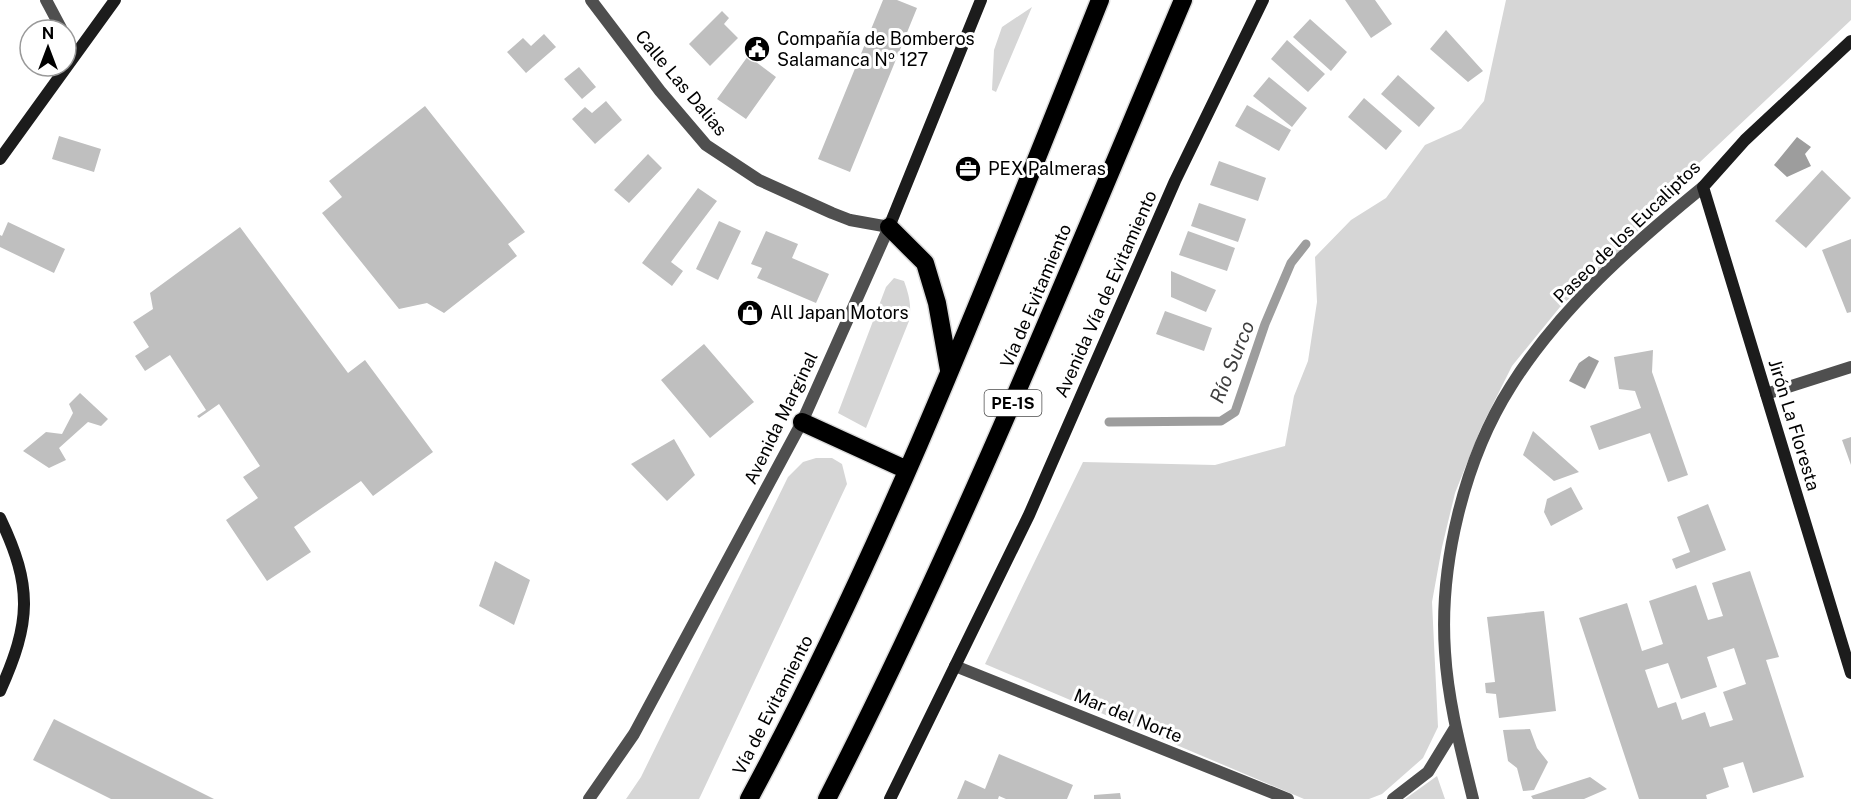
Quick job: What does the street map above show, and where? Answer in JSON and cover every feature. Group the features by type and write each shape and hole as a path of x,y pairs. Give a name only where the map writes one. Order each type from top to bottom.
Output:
{"highway":[{"name":"Vía de Evitamiento","path":"749,799 810,681 907,470 1100,0"},
{"name":"Vía de Evitamiento","path":"826,799 933,585 990,459 1183,0"},
{"path":"890,227 925,263 937,303 949,371"},
{"path":"802,422 907,470"}],"street":[{"path":"46,0 56,18"},
{"path":"78,50 115,0"},
{"name":"Calle Las Dalias","path":"591,0 660,91 706,146 759,180 832,213 850,220 890,227"},
{"name":"Avenida Marginal","path":"589,799 634,734 802,422 890,227 981,0"},
{"name":"Avenida Vía de Evitamiento","path":"890,799 1029,515 1175,181 1263,0"},
{"name":"Paseo de los Eucaliptos","path":"1473,799 1455,728 1444,651 1444,612 1451,546 1467,483 1493,419 1510,386 1546,337 1640,239 1703,187 1745,140 1851,41"},
{"path":"0,159 58,78"},
{"name":"Jirón La Floresta","path":"1703,187 1851,673"},
{"path":"1766,394 1851,367"},
{"path":"0,518 12,543 24,581 25,618 0,691"},
{"name":"Mar del Norte","path":"956,666 1288,799"},
{"path":"1392,799 1428,772 1455,728"}],"shaded area":[{"path":"1506,0 1851,0 1851,20 1700,162 1618,253 1560,307 1512,366 1481,428 1455,493 1442,547 1432,602 1438,727 1423,758 1382,794 1369,799 1304,799 985,664 1083,462 1215,465 1285,446 1294,396 1308,361 1317,302 1315,257 1351,220 1386,198 1425,145 1461,129 1484,101"},
{"path":"1032,7 996,92 992,90 994,50 1002,27"},
{"path":"1797,137 1811,147 1805,154 1811,166 1787,177 1774,165"},
{"path":"894,278 904,281 909,301 909,321 866,428 838,413 886,287"},
{"path":"1589,356 1599,361 1585,389 1569,381 1579,363"},
{"path":"816,458 832,458 842,464 847,484 699,799 626,799 641,777 788,477 803,462"},
{"path":"1437,776 1445,799 1405,799"}],"building":[{"path":"883,0 897,0 917,8 850,172 818,159"},
{"path":"1345,0 1375,0 1392,24 1371,38"},
{"path":"722,11 729,18 724,24 738,38 710,66 689,44"},
{"path":"1310,19 1347,52 1331,71 1293,37"},
{"path":"1446,30 1483,71 1468,82 1430,49"},
{"path":"544,34 556,47 526,73 507,52 523,38 531,46"},
{"path":"1287,40 1325,74 1308,92 1271,59"},
{"path":"748,56 776,77 746,119 717,99"},
{"path":"579,67 596,87 582,99 564,79"},
{"path":"1398,75 1435,108 1419,127 1381,94"},
{"path":"1269,77 1307,108 1292,127 1253,96"},
{"path":"1364,98 1402,131 1386,150 1348,117"},
{"path":"606,101 622,120 595,144 572,119 585,107 592,113"},
{"path":"1247,105 1291,130 1279,151 1235,126"},
{"path":"425,106 525,232 508,244 517,256 444,313 427,303 399,309 322,213 342,197 329,181"},
{"path":"59,136 101,149 94,172 52,159"},
{"path":"648,154 662,168 629,203 614,190"},
{"path":"1219,161 1266,178 1258,201 1210,185"},
{"path":"1822,170 1851,198 1806,248 1775,221"},
{"path":"698,188 717,201 671,262 683,271 672,286 642,263"},
{"path":"1199,203 1246,219 1238,242 1191,226"},
{"path":"719,221 741,231 718,280 696,269"},
{"path":"8,222 65,249 54,273 0,247 0,235 2,236"},
{"path":"240,227 348,373 365,360 433,452 373,496 361,481 294,527 311,552 267,581 226,520 258,498 243,477 260,466 219,404 199,418 197,416 206,410 170,355 145,371 135,356 149,347 133,322 153,309 150,293"},
{"path":"766,231 798,244 792,258 829,274 816,303 757,278 762,268 751,264"},
{"path":"1188,231 1235,248 1227,271 1179,255"},
{"path":"1851,239 1851,312 1847,313 1822,250"},
{"path":"1171,271 1216,290 1206,312 1171,297"},
{"path":"1165,311 1212,328 1204,351 1156,334"},
{"path":"704,344 754,402 710,438 661,380"},
{"path":"1653,350 1652,372 1688,475 1668,482 1650,433 1599,450 1590,426 1641,408 1635,391 1619,389 1614,357"},
{"path":"80,393 108,419 101,426 88,422 59,448 66,460 49,468 23,451 46,432 62,434 73,413 69,404"},
{"path":"1533,431 1579,472 1554,481 1523,455"},
{"path":"1851,437 1851,465 1842,440"},
{"path":"674,439 695,475 667,501 631,464"},
{"path":"1571,487 1583,509 1551,526 1544,512 1547,499"},
{"path":"1708,504 1726,550 1676,569 1672,559 1690,552 1677,517"},
{"path":"495,561 530,580 514,625 479,606"},
{"path":"1750,571 1779,657 1766,660 1804,777 1753,793 1743,762 1723,768 1729,787 1706,795 1707,799 1639,799 1579,618 1627,603 1642,651 1663,644 1649,601 1696,585 1708,620 1723,616 1712,583","holes":["1734,648 1746,684 1723,692 1733,720 1710,727 1705,712 1682,720 1676,702 1658,708 1645,670 1668,663 1681,699 1717,687 1707,657"]},
{"path":"1544,611 1556,711 1499,718 1496,694 1486,693 1485,683 1495,682 1487,617"},
{"path":"54,719 214,799 111,799 33,760"},
{"path":"1530,729 1537,748 1548,762 1534,790 1523,791 1517,768 1508,761 1503,730"},
{"path":"999,754 1073,785 1067,799 1006,799 999,796 998,799 957,799 965,780 985,789"},
{"path":"1590,777 1607,789 1584,799 1533,799 1531,796"},
{"path":"1120,793 1121,799 1094,799 1094,795"}],"waterway":[{"name":"Río Surco","path":"1109,422 1221,421 1235,412 1265,324 1291,263 1306,244"}],"place":[{"name":"Compañía de Bomberos Salamanca Nº 127","path":"757,49"},
{"name":"PEX Palmeras","path":"968,169"},
{"name":"All Japan Motors","path":"750,313"}]}
